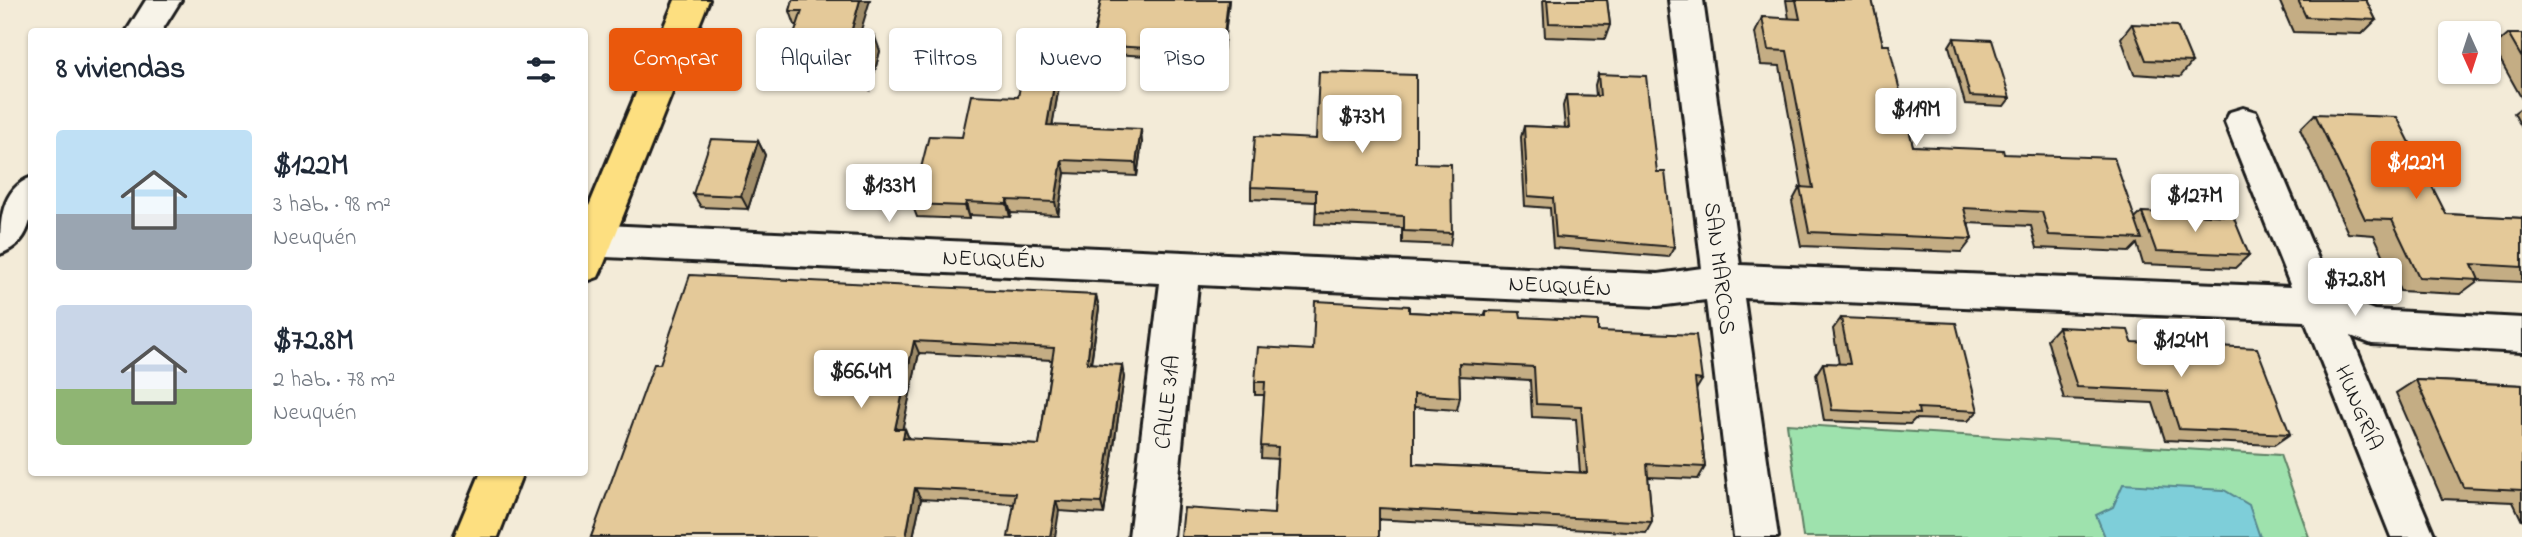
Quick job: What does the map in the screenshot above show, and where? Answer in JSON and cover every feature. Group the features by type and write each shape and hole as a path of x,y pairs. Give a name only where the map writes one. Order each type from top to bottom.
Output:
{"main road":[{"path":"588,249 692,0"},
{"path":"476,537 500,476"}],"street":[{"path":"145,28 164,0"},
{"name":"SAN MARCOS","path":"1686,0 1756,537"},
{"name":"HUNGRÍA","path":"2243,122 2413,537"},
{"path":"0,238 22,200"},
{"name":"NEUQUÉN","path":"588,249 1181,266 1658,290 1723,281 2317,305 2372,327 2522,335"},
{"name":"CALLE 31A","path":"1151,537 1181,266"}],"green space":[{"path":"1787,424 2280,455 2309,537 1803,537"}],"water":[{"path":"2123,484 2224,490 2249,505 2260,537 2105,537 2096,515 2113,507"}],"building":[{"path":"793,0 860,0 852,28 796,28 802,11 790,11"},
{"path":"1101,0 1228,0 1225,28 1140,28 1140,48 1126,47 1126,28 1095,28"},
{"path":"1547,0 1607,0 1610,25 1549,23"},
{"path":"1796,0 1872,0 1883,45 1889,45 1913,146 2003,150 2004,154 2114,158 2142,239 2049,235 2042,212 1964,208 1972,239 1809,232 1800,187 1813,188 1787,51 1768,50 1762,17 1800,19"},
{"path":"2298,0 2366,0 2376,20 2306,17"},
{"path":"2132,24 2177,26 2192,62 2146,60"},
{"path":"2508,34 2522,34 2522,58"},
{"path":"1954,38 1992,40 2010,98 1970,96"},
{"path":"1319,72 1416,75 1416,163 1451,164 1452,233 1404,231 1404,216 1316,212 1316,190 1251,187 1255,136 1316,139"},
{"path":"1598,74 1646,76 1657,172 1665,172 1674,247 1556,237 1553,198 1528,196 1524,126 1569,128 1566,95 1600,96"},
{"path":"1019,91 1053,91 1047,125 1141,129 1136,163 1062,160 1055,202 1007,200 1007,204 966,202 965,206 912,204 929,136 962,137 971,95 1018,97"},
{"path":"2315,114 2397,117 2446,214 2522,218 2522,267 2472,264 2479,280 2419,277 2392,220 2365,219"},
{"path":"711,139 758,141 741,196 693,194"},
{"path":"2142,212 2233,216 2249,255 2156,251"},
{"path":"690,275 1096,295 1087,363 1122,365 1101,503 1056,501 1050,537 1008,537 1016,493 915,488 906,537 591,537 654,364 660,364","holes":["914,341 1054,348 1039,445 903,438 905,429 895,429"]},
{"path":"1315,301 1409,306 1409,312 1486,316 1486,311 1520,312 1521,317 1598,321 1598,331 1696,335 1702,380 1695,379 1705,467 1647,464 1652,522 1379,508 1379,537 1181,537 1184,508 1274,514 1278,447 1261,446 1265,382 1255,382 1258,347 1313,350","holes":["1459,363 1534,367 1536,404 1581,406 1587,473 1414,464 1414,394 1460,397"]},
{"path":"1841,318 1956,323 1978,411 1918,408 1919,414 1832,410 1823,363 1850,364"},
{"path":"2058,327 2128,330 2132,342 2257,348 2290,434 2179,429 2167,391 2077,387"},
{"path":"2416,380 2522,385 2522,490 2463,487"}]}
